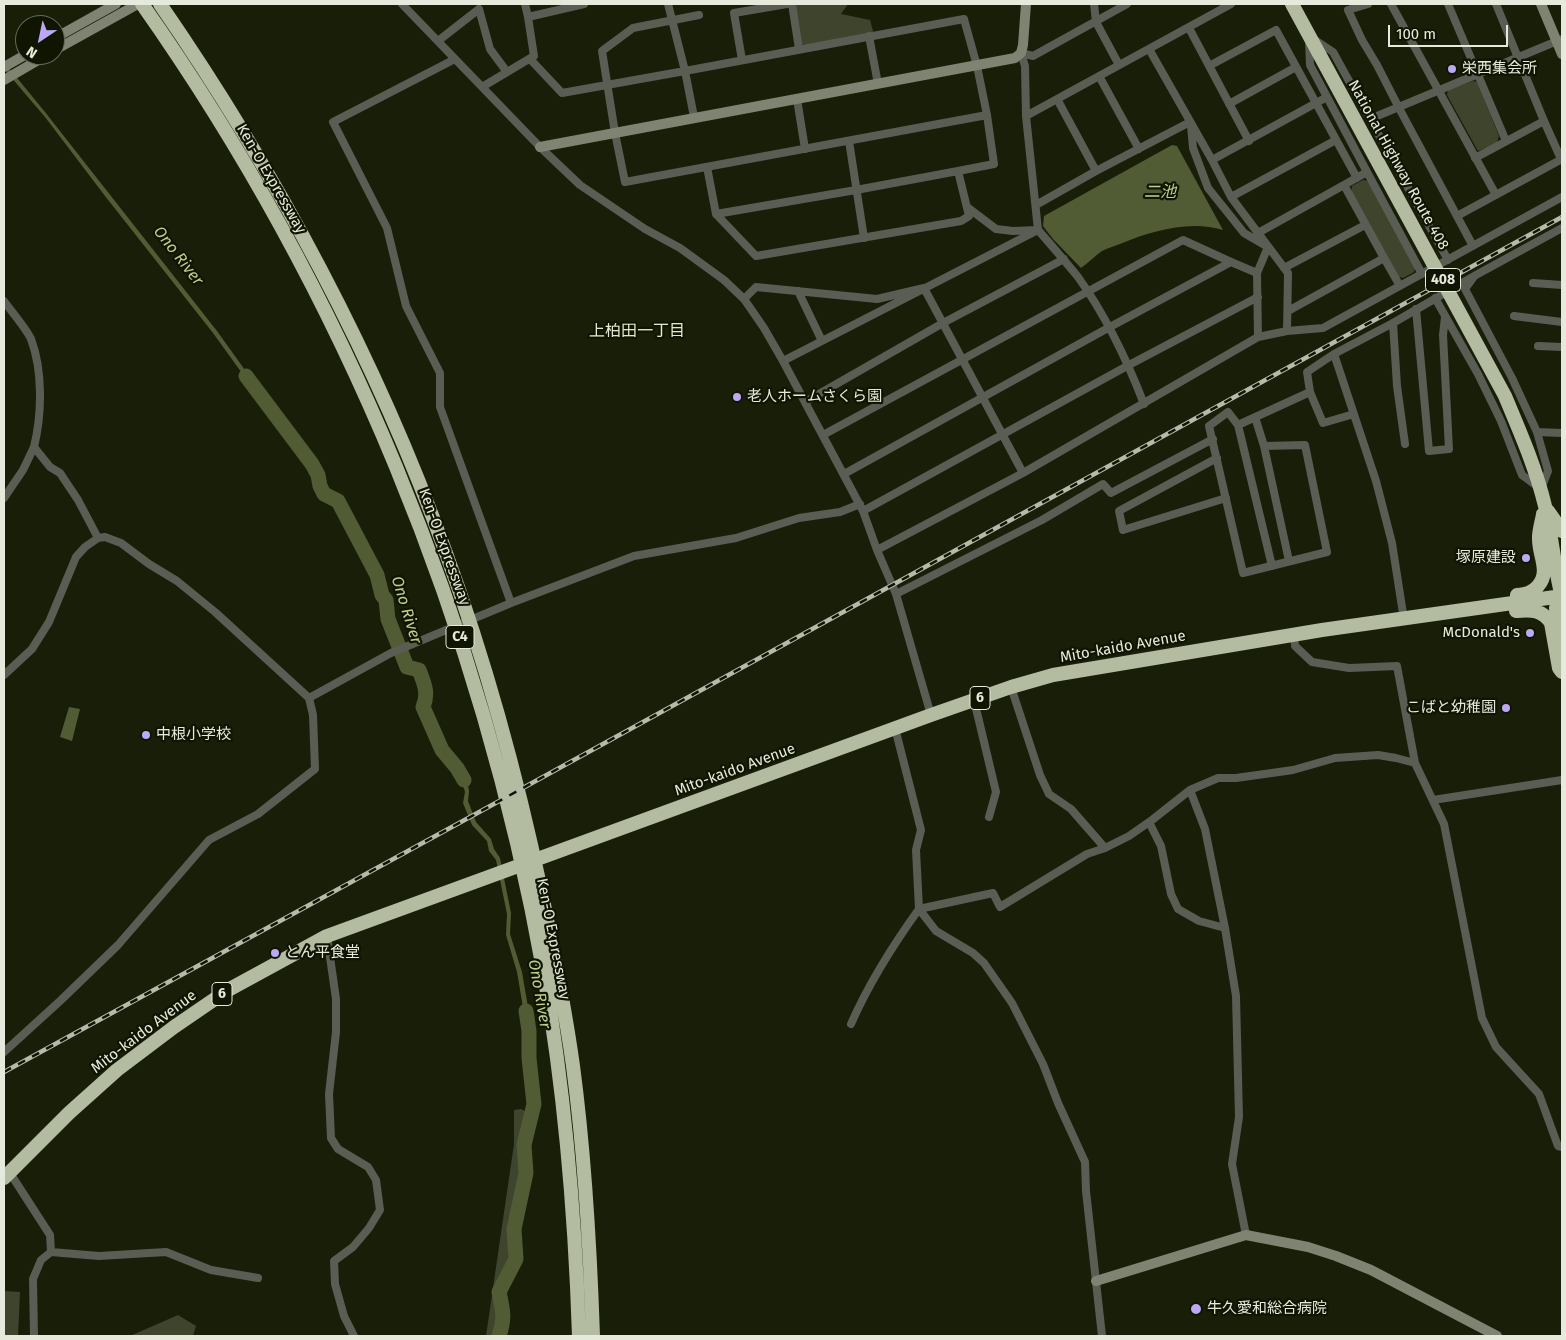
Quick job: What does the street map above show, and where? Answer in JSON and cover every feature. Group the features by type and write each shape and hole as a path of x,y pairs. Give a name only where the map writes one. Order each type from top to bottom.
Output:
{"highway":[{"name":"Ken-O Expressway","path":"140,4 195,82 244,161 298,258 340,341 390,451 432,559 468,660 515,835 544,976 563,1104 571,1180 579,1336"},
{"name":"Ken-O Expressway","path":"160,4 200,62 246,138 290,213 336,301 378,389 447,554 510,754 532,844 553,946 574,1073 586,1191 593,1336"},
{"name":"National Highway Route 408","path":"1292,4 1505,396 1520,430 1545,506 1562,596"},
{"path":"1545,506 1562,531"},
{"path":"1490,606 1509,596 1531,592 1543,578 1544,569 1539,538 1545,506"},
{"name":"Mito-kaido Avenue","path":"7,1175 68,1113 116,1070 228,990 327,936 930,715 1011,687 1053,675 1294,635 1562,596"},
{"name":"408","path":"1562,596 1556,608 1562,647"},
{"path":"1466,610 1474,614 1529,610 1541,612 1551,623 1559,668 1562,672"}],"street":[{"path":"65,32 116,4"},
{"path":"65,45 140,4"},
{"path":"482,87 534,56 525,4"},
{"path":"528,17 584,4"},
{"path":"668,4 685,71 694,117"},
{"path":"742,60 734,13 787,4"},
{"path":"792,4 799,50"},
{"path":"1026,4 1021,53 1025,66 1026,116 1038,230 1064,259 1088,292 1129,365 1144,404"},
{"path":"1094,4 1096,22 1119,65"},
{"path":"1021,53 1032,56 1127,4"},
{"path":"1026,116 1231,4"},
{"path":"1368,4 1348,10 1398,108 1473,246"},
{"path":"1391,4 1496,195"},
{"path":"1448,4 1506,141"},
{"path":"1457,216 1562,159 1517,58 1496,4"},
{"path":"1541,4 1560,40 1562,54"},
{"path":"406,5 482,87 580,186 644,229 680,248 724,280 744,299 783,361 862,508 896,594 930,715"},
{"path":"438,41 479,9 490,49 507,72"},
{"path":"698,15 633,28 602,51 625,182 987,115"},
{"path":"530,58 562,92 964,19 977,66 994,164 716,214"},
{"path":"1189,28 1249,141"},
{"path":"1209,66 1276,30 1357,178"},
{"path":"869,36 878,84"},
{"path":"1309,37 1310,65 1422,274"},
{"path":"1309,37 1333,52 1448,260"},
{"path":"1370,119 1560,40"},
{"path":"1149,49 1232,197 1288,273 1287,331"},
{"path":"540,147 977,66 1014,58 1021,53"},
{"path":"456,59 333,122 387,228 406,306 440,373 440,407 511,603"},
{"path":"4,67 15,61"},
{"path":"4,80 30,65"},
{"path":"1230,104 1296,67"},
{"path":"1099,76 1139,149"},
{"path":"1212,160 1327,97"},
{"path":"797,99 805,149"},
{"path":"1057,99 1096,171"},
{"path":"1475,158 1544,121"},
{"path":"1036,205 1190,122"},
{"path":"1190,122 1193,148 1208,188 1244,233 1268,247"},
{"path":"1232,197 1336,140"},
{"path":"849,141 864,238"},
{"path":"707,167 716,214 756,256 961,222 969,216 958,171"},
{"path":"1258,233 1367,172"},
{"path":"1344,185 1400,286"},
{"path":"877,550 1023,473 1258,337 1287,331 1323,328 1562,197"},
{"path":"967,207 996,229 1013,231 1038,230"},
{"path":"1284,268 1365,225"},
{"path":"1354,414 1322,423 1310,392 1307,372 1334,354 1562,228"},
{"path":"783,361 1038,230"},
{"path":"823,435 1183,240 1257,273"},
{"path":"1258,337 1257,273 1268,247"},
{"path":"1288,310 1384,258"},
{"path":"805,402 943,323 1064,259"},
{"path":"844,474 1230,262"},
{"path":"1435,298 1478,374 1501,421 1522,475 1540,489 1548,471 1537,432 1512,378 1465,289 1476,275"},
{"path":"1533,283 1562,285"},
{"path":"744,299 756,287 877,299 924,288"},
{"path":"924,288 1023,473"},
{"path":"798,291 822,341"},
{"path":"309,698 391,653 511,603 634,556 736,538 800,518 862,508 1258,297"},
{"path":"4,301 30,338 40,378 38,427 34,447 23,470 4,498"},
{"path":"1416,309 1429,451 1449,449 1443,335 1445,318"},
{"path":"1514,316 1562,322"},
{"path":"1392,323 1397,386 1405,444"},
{"path":"1538,346 1562,347"},
{"path":"1334,354 1376,481 1392,543 1404,620"},
{"path":"1238,425 1310,392"},
{"path":"1264,446 1305,445 1327,552 1289,561 1272,566 1243,573 1209,426 1228,412 1238,425 1272,566"},
{"path":"1255,417 1264,446 1289,561"},
{"path":"1537,432 1562,433"},
{"path":"896,594 1042,520 1103,484 1111,493 1212,439"},
{"path":"34,447 50,467 60,473 78,500 98,538"},
{"path":"1217,458 1119,511 1123,530 1226,498"},
{"path":"4,675 32,650 49,622 76,557 85,547 98,538 105,537 121,542 149,564 177,581 215,612 309,698 313,715 315,769 258,814 209,840 118,944 4,1052"},
{"path":"1294,635 1296,646 1312,662 1349,668 1397,666 1414,763 1444,824 1482,1018 1496,1047 1539,1094 1558,1146 1562,1147"},
{"path":"1011,687 1040,775 1049,794 1071,809 1105,848"},
{"path":"974,700 996,792 989,817"},
{"path":"895,728 921,830 916,850 919,909 936,931 973,953 984,963 1012,1003 1039,1056 1058,1104 1085,1162 1086,1191 1102,1336"},
{"path":"851,1024 895,942 919,909 993,893 1000,907 1087,854 1105,848 1129,836 1190,790 1218,778 1236,778 1293,770 1335,758 1378,756 1414,763"},
{"path":"1433,800 1562,780"},
{"path":"1190,790 1205,828 1225,928 1236,996 1239,1116 1232,1164 1246,1235"},
{"path":"1149,822 1161,846 1171,894 1178,909 1199,921 1225,928"},
{"path":"327,936 336,999 336,1032 329,1094 331,1138 338,1149 368,1167 376,1180 379,1194 380,1210 369,1228 353,1247 334,1260 335,1284 344,1316 354,1336"},
{"path":"7,1175 50,1235 51,1252"},
{"path":"1096,1281 1246,1235 1308,1247 1336,1256 1379,1274 1497,1336"},
{"path":"34,1336 33,1279 41,1260 51,1252 99,1256 166,1252 211,1270 258,1278"}],"shaded area":[{"path":"795,4 848,4 841,14 870,20 874,35 807,47 802,44"},
{"path":"1473,81 1477,82 1499,136 1497,143 1478,151 1447,95 1448,90"},
{"path":"1363,180 1368,181 1416,265 1414,272 1403,278 1397,276 1351,193 1352,186"},
{"path":"521,1109 527,1112 519,1146 521,1168 511,1227 514,1258 499,1280 497,1288 497,1299 501,1312 495,1336 486,1336 514,1144 514,1110"},
{"path":"4,1291 20,1292 18,1336 4,1336"},
{"path":"178,1315 196,1326 193,1336 130,1336"}],"water":[{"path":"4,62 217,331 260,391 257,394 213,333 45,117 4,69"},
{"name":"二池","path":"1172,145 1177,146 1223,230 1197,226 1158,231 1104,250 1081,268 1043,226 1044,216"},
{"path":"69,707 80,709 72,741 60,737"},
{"path":"455,763 467,779 468,801 476,822 491,839 494,849 500,858 511,913 510,934 522,972 532,1031 527,1031 517,972 506,935 507,914 496,860 489,851 487,841 472,825 463,803 465,792 462,781 451,765"}],"waterway":[{"name":"Ono River","path":"246,376 312,464 324,494 338,501 377,575 382,595 386,600 388,619 407,667 419,670 426,693 423,707 442,750 464,780"},
{"name":"Ono River","path":"499,1336 503,1314 499,1292 516,1259 514,1229 526,1173 524,1145 534,1104 526,1011"}],"railway":[{"path":"4,1072 1562,217"}],"place":[{"name":"栄西集会所","path":"1452,69"},
{"name":"老人ホームさくら園","path":"737,397"},
{"name":"塚原建設","path":"1526,558"},
{"name":"McDonald's","path":"1530,633"},
{"name":"こばと幼稚園","path":"1506,708"},
{"name":"中根小学校","path":"146,735"},
{"name":"とん平食堂","path":"275,953"},
{"name":"牛久愛和総合病院","path":"1196,1309"}],"district":[{"name":"上柏田一丁目","path":"637,332"}]}
